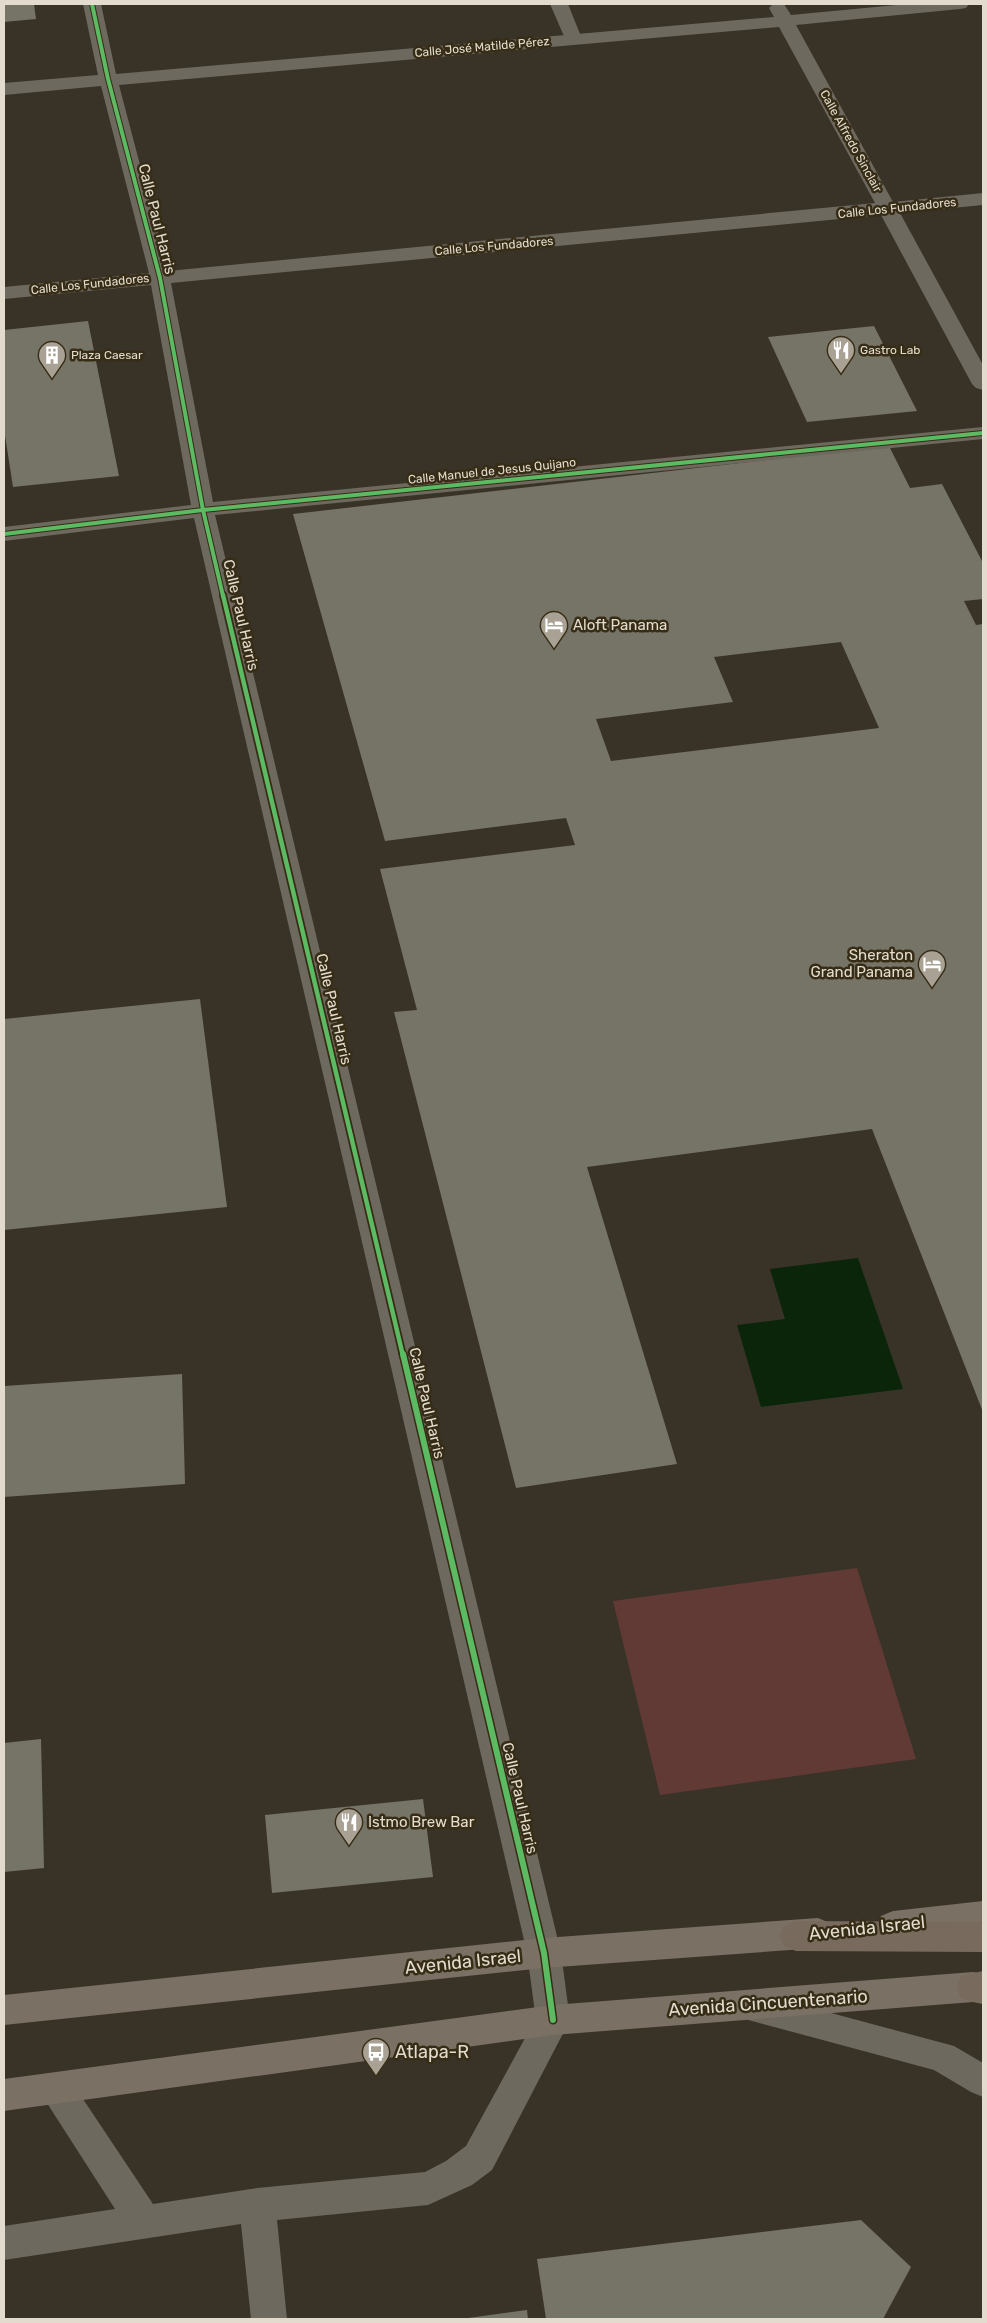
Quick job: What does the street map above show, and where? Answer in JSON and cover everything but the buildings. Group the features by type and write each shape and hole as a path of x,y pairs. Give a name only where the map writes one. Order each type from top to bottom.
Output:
{"highway":[{"path":"796,1936 983,1937"}],"main road":[{"name":"Avenida Israel","path":"4,2010 544,1953 796,1936 983,1916"},
{"name":"Avenida Cincuentenario","path":"553,2020 980,1988"},
{"path":"4,2096 553,2020"}],"street":[{"name":"Calle Paul Harris","path":"92,4 108,79 160,278 203,510 544,1953 553,2020"},
{"path":"559,4 573,39"},
{"name":"Calle Alfredo Sinclair","path":"776,4 983,384"},
{"name":"Calle José Matilde Pérez","path":"4,88 785,21 960,4"},
{"name":"Calle Los Fundadores","path":"4,293 983,200"},
{"name":"Calle Manuel de Jesus Quijano","path":"4,534 203,510 983,434"},
{"path":"747,2005 942,2057 983,2081"},
{"path":"4,2243 257,2205 428,2188 459,2173 478,2158 553,2020"},
{"path":"57,2089 144,2222"},
{"path":"257,2205 269,2319"}],"shaded area":[{"path":"858,1258 903,1389 761,1407 737,1325 785,1319 770,1269"},
{"path":"857,1568 916,1759 660,1795 613,1601"}],"cycle path":[{"path":"92,4 108,79 160,278 203,510 544,1953 553,2020"},
{"path":"4,534 203,510 983,433"}],"place":[{"name":"Gastro Lab","path":"841,374"},
{"name":"Plaza Caesar","path":"52,379"},
{"name":"Aloft Panama","path":"554,649"},
{"name":"Sheraton Grand Panama","path":"932,988"},
{"name":"Istmo Brew Bar","path":"349,1846"},
{"name":"Atlapa-R","path":"376,2076"}]}
